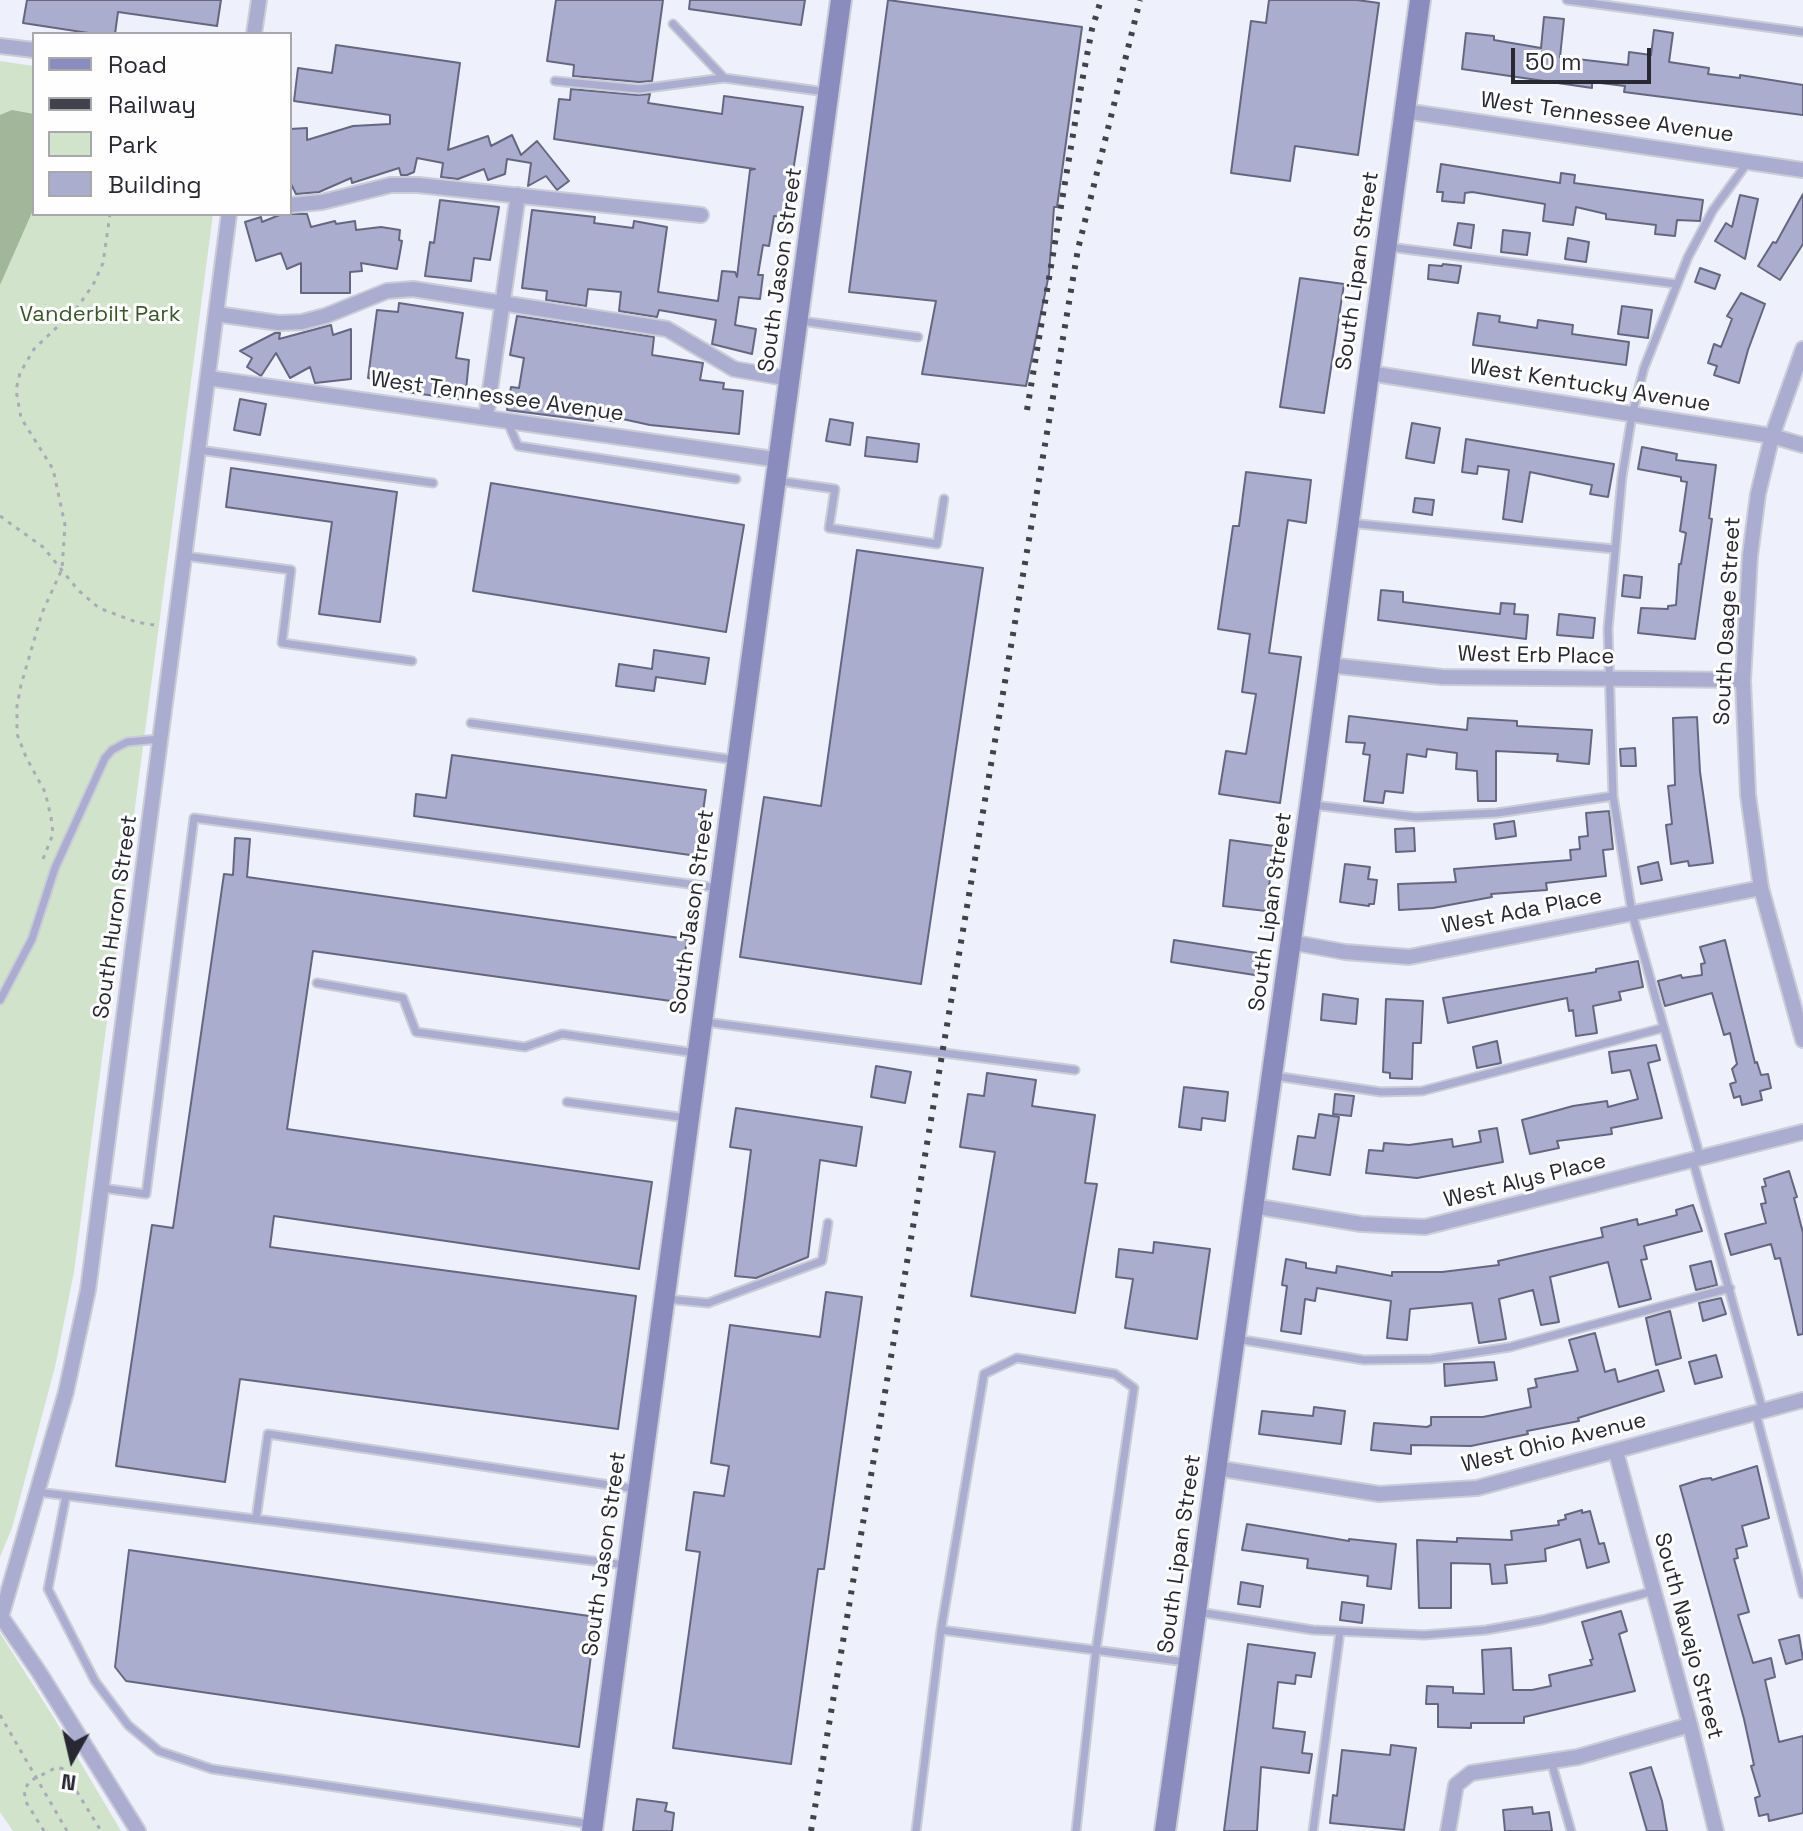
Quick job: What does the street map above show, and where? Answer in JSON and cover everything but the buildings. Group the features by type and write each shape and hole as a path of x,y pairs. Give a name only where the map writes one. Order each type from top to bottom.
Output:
{"street":[{"path":"254,32 259,0"},
{"name":"South Jason Street","path":"592,1828 841,0"},
{"name":"South Lipan Street","path":"1165,1831 1420,0"},
{"path":"0,46 32,50"},
{"name":"West Tennessee Avenue","path":"1404,111 1803,170"},
{"path":"292,205 322,202 391,185 418,185 701,215"},
{"path":"486,418 518,195"},
{"name":"South Huron Street","path":"1,1616 75,1355 102,1188 229,216"},
{"path":"216,314 279,323 302,322 387,291 413,289 667,329 734,369 791,379"},
{"name":"South Osage Street","path":"1803,349 1772,436 1758,494 1750,556 1743,680 1748,795 1761,888 1803,1040"},
{"name":"West Kentucky Avenue","path":"1369,373 1772,436 1803,445"},
{"name":"West Tennessee Avenue","path":"208,378 507,421 779,470"},
{"name":"West Erb Place","path":"1328,665 1442,677 1743,680"},
{"name":"West Ada Place","path":"1290,942 1345,952 1409,957 1761,888"},
{"name":"West Alys Place","path":"1253,1206 1361,1224 1425,1227 1803,1132"},
{"name":"West Ohio Avenue","path":"1216,1468 1379,1494 1477,1488 1803,1400"},
{"name":"South Navajo Street","path":"1616,1452 1716,1831"},
{"path":"1,1616 138,1831"},
{"path":"1448,1831 1456,1785 1471,1773 1578,1757 1690,1725"}],"lane":[{"path":"1567,0 1803,32"},
{"path":"673,24 724,78"},
{"path":"555,81 639,89 724,78 828,93"},
{"path":"1748,161 1713,210 1677,284 1644,368 1632,415 1614,549 1608,679 1613,796 1632,913 1730,1288 1803,1594"},
{"path":"1386,246 1677,284"},
{"path":"798,321 918,337"},
{"path":"507,421 518,446 736,479"},
{"path":"199,450 433,483"},
{"path":"779,470 835,489 829,528 937,544 944,499"},
{"path":"1348,523 1614,549"},
{"path":"185,556 291,570 282,643 412,661"},
{"path":"471,723 739,760"},
{"path":"0,1000 32,939 55,868 105,758 127,742 162,739"},
{"path":"1310,805 1416,817 1497,813 1613,796"},
{"path":"102,1188 146,1194 194,818 721,888"},
{"path":"317,983 403,998 416,1032 525,1047 562,1034 698,1053"},
{"path":"703,1021 1075,1070"},
{"path":"1272,1075 1381,1092 1422,1091 1663,1028"},
{"path":"567,1102 689,1118"},
{"path":"664,1299 708,1303 822,1261 828,1223"},
{"path":"1235,1338 1364,1360 1431,1359 1510,1347 1730,1288"},
{"path":"916,1831 941,1630 984,1374 1017,1358 1115,1374 1134,1388 1096,1650 1076,1831"},
{"path":"256,1519 268,1434 638,1489"},
{"path":"37,1492 628,1565"},
{"path":"66,1496 48,1589 95,1681 128,1725 159,1751 212,1769 592,1828"},
{"path":"1196,1612 1340,1632 1424,1635 1486,1630 1542,1620 1654,1591"},
{"path":"941,1630 1188,1663"},
{"path":"1313,1831 1340,1632"},
{"path":"1551,1761 1571,1831"}],"path":[{"path":"39,870 53,834 51,817 45,792 17,734 17,706 42,613 62,569 65,525 58,482 48,459 21,418 16,400 17,381 34,349 76,309 93,285 103,263 110,216"},
{"path":"0,516 43,547 78,590 99,608 136,622 175,628"},
{"path":"0,1715 67,1831"},
{"path":"44,1831 26,1802 24,1790 37,1777 57,1767 63,1769 101,1831"}],"green space":[{"name":"Vanderbilt Park","path":"0,61 32,66 32,216 213,216 74,1272 55,1367 12,1528 0,1557"},
{"path":"0,1633 121,1831 13,1831 0,1812"}],"shaded area":[{"path":"12,110 32,114 32,213 0,285 0,115"}],"railway":[{"path":"1027,410 1081,87 1101,0"},
{"path":"811,1831 1078,249 1140,0"}]}
